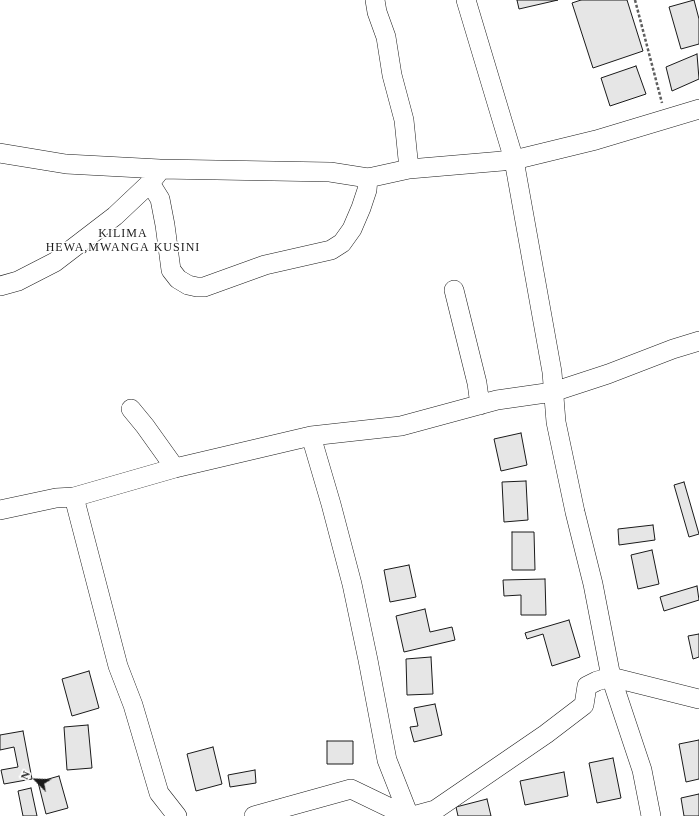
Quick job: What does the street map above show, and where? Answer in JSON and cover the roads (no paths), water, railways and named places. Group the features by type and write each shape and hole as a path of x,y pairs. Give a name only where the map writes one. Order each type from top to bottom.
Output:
{"street":[{"path":"375,0 377,12 386,37 392,75 404,120 409,169"},
{"path":"466,0 514,160 552,372 556,422 575,512 593,584 611,677 642,770 651,816"},
{"path":"0,153 155,176 330,172 368,178 409,169 514,160 596,140 699,110"},
{"path":"155,176 165,224 170,270 178,279 188,285 204,288 264,265 331,250 342,243 352,229 361,208 367,190 368,178"},
{"path":"0,286 18,281 55,262 115,216 155,176"},
{"path":"454,290 477,383 480,405"},
{"path":"0,510 56,498 74,497 175,468 311,436 401,426 497,400 553,392 699,341"},
{"path":"131,409 175,468"},
{"path":"311,436 352,584 387,760 408,816"},
{"path":"74,497 118,666 133,705 159,793 177,816"},
{"path":"413,816 436,810 546,734 584,705 587,686 597,681 611,677 699,700"},
{"path":"254,816 352,789 408,816"}],"district":[{"name":"KILIMA HEWA,MWANGA KUSINI","path":"123,241"}]}
